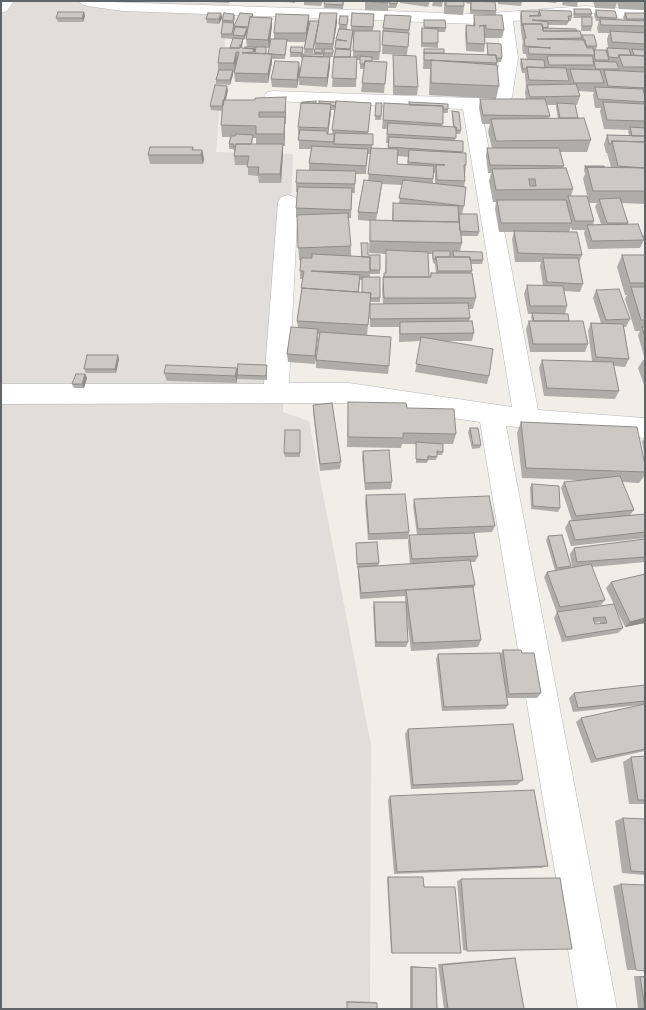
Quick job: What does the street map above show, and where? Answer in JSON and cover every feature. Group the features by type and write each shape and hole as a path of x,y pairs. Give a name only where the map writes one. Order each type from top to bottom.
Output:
{"street":[{"path":"1,8 6,1"},
{"path":"87,1 123,6 389,17 478,19 585,11 645,15"},
{"path":"273,96 471,104 490,102 503,97 508,58 504,16"},
{"path":"471,104 527,419"},
{"path":"276,392 288,202"},
{"path":"1,394 349,393 527,419 645,428"},
{"path":"491,414 598,1009"}],"shaded area":[{"path":"5,1 230,1 216,152 293,154 283,412 309,421 371,746 370,1009 1,1009 1,10"}],"building":[{"path":"325,1 343,1 343,5 324,4"},
{"path":"365,1 388,1 388,3"},
{"path":"389,1 397,1 397,4 389,3"},
{"path":"446,1 464,1 464,6 446,6"},
{"path":"471,1 495,2 496,11 471,10"},
{"path":"574,9 590,9 592,14 575,14"},
{"path":"539,10 571,11 572,16 568,16 569,21 532,20 548,22 548,28 542,27 542,24 523,24 522,26 521,11 538,11 539,15 529,16 541,16"},
{"path":"596,10 615,11 617,18 597,17"},
{"path":"58,12 84,12 82,18 56,18"},
{"path":"208,13 221,13 219,19 206,19"},
{"path":"224,13 234,14 233,21 222,20"},
{"path":"240,13 253,14 250,17 248,27 234,26"},
{"path":"320,13 337,13 333,44 315,43"},
{"path":"352,13 374,14 373,27 351,26"},
{"path":"625,13 645,13 645,19 627,19"},
{"path":"276,14 309,15 306,33 274,33"},
{"path":"385,15 411,16 409,30 383,28"},
{"path":"474,15 502,15 504,30 486,29 486,25 479,26 484,26 485,44 467,43 466,25 475,26"},
{"path":"340,16 348,16 347,25 339,24"},
{"path":"250,17 272,18 268,40 246,39"},
{"path":"582,17 592,17 592,26 582,26"},
{"path":"600,19 645,21 645,26 601,25"},
{"path":"424,20 445,20 446,28 424,27"},
{"path":"310,21 319,21 313,49 304,49"},
{"path":"223,22 234,23 232,34 221,34"},
{"path":"523,24 542,24 543,31 580,31 582,38 537,39 585,40 587,48 593,48 595,55 529,54 528,47 551,48 525,46 524,38 526,38"},
{"path":"235,27 247,28 244,36 233,35"},
{"path":"422,28 438,29 438,43 422,43"},
{"path":"543,28 576,29 577,31 543,31"},
{"path":"339,29 353,30 350,49 335,48 336,40 347,41 336,39"},
{"path":"354,31 380,31 380,52 353,51"},
{"path":"383,31 409,33 408,47 382,45"},
{"path":"610,31 645,33 645,44 612,42"},
{"path":"582,35 594,35 597,46 586,46"},
{"path":"233,38 243,39 240,48 230,48"},
{"path":"271,39 287,39 285,55 268,54"},
{"path":"487,43 501,44 502,58 496,58 496,55 488,55"},
{"path":"240,45 242,48 254,49 253,52 242,53 272,54 268,74 234,73 239,52 236,52 234,63 218,63 220,48 240,48"},
{"path":"256,47 266,47 266,54 255,53"},
{"path":"291,47 303,47 302,53 290,52"},
{"path":"607,48 629,49 631,55 619,55 618,58 609,57"},
{"path":"315,49 322,49 322,53 314,52"},
{"path":"324,49 333,49 333,53 324,53"},
{"path":"336,49 351,50 350,57 334,57"},
{"path":"424,49 444,49 444,53 424,53"},
{"path":"632,49 645,50 645,56 634,55"},
{"path":"594,50 606,50 609,60 595,60"},
{"path":"424,53 496,55 497,63 424,60"},
{"path":"302,54 324,54 323,57 303,56 302,58"},
{"path":"393,55 416,56 418,87 394,86"},
{"path":"619,55 645,56 645,67 623,67"},
{"path":"303,56 330,57 327,78 299,77"},
{"path":"360,56 372,57 372,61 365,61 364,64 360,64"},
{"path":"547,56 592,56 595,65 549,65"},
{"path":"334,57 357,57 356,79 332,78"},
{"path":"521,59 544,60 545,68 527,67 523,69"},
{"path":"431,60 497,65 499,86 431,83"},
{"path":"275,61 299,62 297,80 271,79"},
{"path":"365,61 387,62 385,84 362,83"},
{"path":"593,61 616,62 619,69 596,69"},
{"path":"527,67 566,68 569,81 529,80"},
{"path":"570,69 600,70 604,83 574,83"},
{"path":"219,70 233,70 230,80 216,80"},
{"path":"604,70 645,72 645,88 608,86"},
{"path":"576,84 580,96 530,97 527,85"},
{"path":"215,85 227,86 223,106 210,106"},
{"path":"595,87 643,89 645,102 598,99"},
{"path":"286,97 285,112 259,112 259,117 285,117 284,134 256,134 256,126 221,125 223,100 255,100 255,98"},
{"path":"480,99 545,99 550,116 483,115"},
{"path":"316,101 316,103 302,103 302,102"},
{"path":"319,101 336,102 335,106 319,103"},
{"path":"336,101 371,103 368,132 332,130"},
{"path":"409,102 448,104 448,109 443,109 443,106 409,105"},
{"path":"603,102 645,104 645,121 607,120"},
{"path":"301,103 331,104 328,128 298,127"},
{"path":"376,103 382,103 381,116 375,116"},
{"path":"384,103 443,106 443,124 383,120"},
{"path":"557,103 575,104 578,118 560,118"},
{"path":"452,111 459,112 461,130 456,130 456,127 454,127"},
{"path":"584,118 591,140 496,141 491,119"},
{"path":"388,123 456,127 456,138 387,134"},
{"path":"630,127 645,128 645,136 632,136"},
{"path":"300,130 327,131 327,134 334,134 334,142 298,140"},
{"path":"335,133 373,134 373,145 334,144"},
{"path":"236,134 253,135 251,144 236,144 233,147 234,144 229,144 231,136"},
{"path":"607,135 645,136 645,142 612,141 609,144"},
{"path":"389,137 463,141 463,152 388,147"},
{"path":"612,141 645,142 645,168 618,166"},
{"path":"236,144 283,144 280,174 258,174 259,167 247,167 249,156 234,156"},
{"path":"312,146 368,149 366,166 309,163"},
{"path":"150,147 193,147 192,150 202,150 201,155 148,155"},
{"path":"371,148 398,149 397,164 434,166 433,179 368,174"},
{"path":"487,148 559,148 564,166 490,165"},
{"path":"409,150 466,153 466,165 464,165 465,181 437,180 436,165 445,165 408,162"},
{"path":"585,166 604,167 587,167 586,169"},
{"path":"587,167 645,168 645,191 593,191"},
{"path":"566,168 573,189 496,190 492,169","holes":["529,179 535,179 536,186 530,186"]},
{"path":"297,170 356,171 355,184 296,183"},
{"path":"364,180 382,182 377,213 358,212"},
{"path":"403,180 466,187 464,206 399,198"},
{"path":"298,187 352,188 351,210 296,208"},
{"path":"568,196 587,196 594,221 575,221"},
{"path":"620,198 628,223 607,223 599,199"},
{"path":"497,200 566,200 572,223 501,223"},
{"path":"393,203 458,206 459,222 393,221"},
{"path":"348,213 351,246 298,248 297,215"},
{"path":"459,214 477,214 479,232 460,231"},
{"path":"370,220 459,222 462,243 370,241"},
{"path":"638,224 644,240 592,241 587,225"},
{"path":"514,231 577,232 582,255 518,253"},
{"path":"361,243 368,243 368,255 380,255 380,270 370,270 370,257 362,257"},
{"path":"386,250 428,252 429,277 384,277 384,273 386,273"},
{"path":"433,251 450,251 450,257 436,257 436,259 433,259"},
{"path":"453,251 482,252 483,260 470,260 470,257 454,257"},
{"path":"312,254 370,257 370,272 311,271 360,275 358,292 301,288 304,271 300,271 301,258 312,258"},
{"path":"622,255 645,255 645,283 630,283"},
{"path":"436,257 470,257 472,271 438,271"},
{"path":"543,258 578,258 583,284 547,282"},
{"path":"431,273 472,273 476,298 384,298 383,277 431,277"},
{"path":"362,277 380,277 380,298 370,298 371,293 362,292"},
{"path":"527,285 563,286 567,306 530,306"},
{"path":"631,287 645,287 645,320 641,320"},
{"path":"302,288 371,293 368,325 297,321"},
{"path":"619,289 630,319 606,320 596,290"},
{"path":"468,303 470,318 370,319 370,304"},
{"path":"532,313 568,314 569,321 534,321"},
{"path":"472,321 474,333 400,334 400,322"},
{"path":"529,321 583,321 588,344 533,344"},
{"path":"591,323 623,324 629,359 596,357"},
{"path":"291,327 318,329 315,356 287,354"},
{"path":"320,332 391,337 389,366 316,360"},
{"path":"421,337 493,349 489,376 416,364"},
{"path":"87,355 118,355 115,369 84,369"},
{"path":"542,360 613,362 619,391 547,388"},
{"path":"238,364 267,365 266,376 237,375"},
{"path":"166,365 237,368 235,376 164,373"},
{"path":"76,374 85,374 82,384 72,384"},
{"path":"348,402 406,403 407,408 454,409 456,434 403,433 403,438 348,437"},
{"path":"332,403 341,462 320,464 313,405"},
{"path":"521,422 637,427 645,472 526,468"},
{"path":"470,428 478,428 481,445 473,445"},
{"path":"285,430 300,430 300,453 284,453"},
{"path":"416,442 443,444 443,452 437,451 437,457 428,456 428,460 416,459"},
{"path":"389,450 392,482 365,483 363,451"},
{"path":"620,476 634,510 576,516 564,482"},
{"path":"532,484 559,486 560,508 533,506"},
{"path":"405,494 409,532 369,534 366,495"},
{"path":"489,496 495,526 418,529 414,499"},
{"path":"645,514 645,532 575,540 569,521"},
{"path":"474,533 478,556 412,559 409,535"},
{"path":"562,535 571,566 557,568 548,536"},
{"path":"645,539 645,557 577,562 574,548"},
{"path":"377,542 379,563 357,564 356,543"},
{"path":"470,560 475,585 361,593 358,567"},
{"path":"591,564 605,600 560,607 547,572"},
{"path":"645,574 645,618 630,622 611,582"},
{"path":"473,587 481,640 413,643 406,590"},
{"path":"374,602 406,602 408,642 376,642"},
{"path":"614,604 623,628 566,637 557,612","holes":["605,617 607,623 595,624 593,618"]},
{"path":"503,650 521,650 522,653 534,653 541,693 509,694"},
{"path":"500,653 508,705 444,707 438,654"},
{"path":"645,685 645,701 578,708 574,693"},
{"path":"645,704 645,749 596,759 581,718"},
{"path":"513,724 523,780 413,785 408,729"},
{"path":"645,756 645,800 638,800 631,757"},
{"path":"534,790 548,866 397,872 390,796"},
{"path":"623,818 645,819 645,872 631,871"},
{"path":"388,877 423,877 424,887 455,887 461,953 392,953"},
{"path":"560,878 572,949 467,951 461,879"},
{"path":"621,884 645,885 645,971 636,970"},
{"path":"515,958 524,1009 448,1009 442,965"},
{"path":"412,967 436,968 437,1009 412,1009"},
{"path":"640,977 645,977 645,1007"},
{"path":"347,1002 377,1003 377,1009 347,1009"}]}
